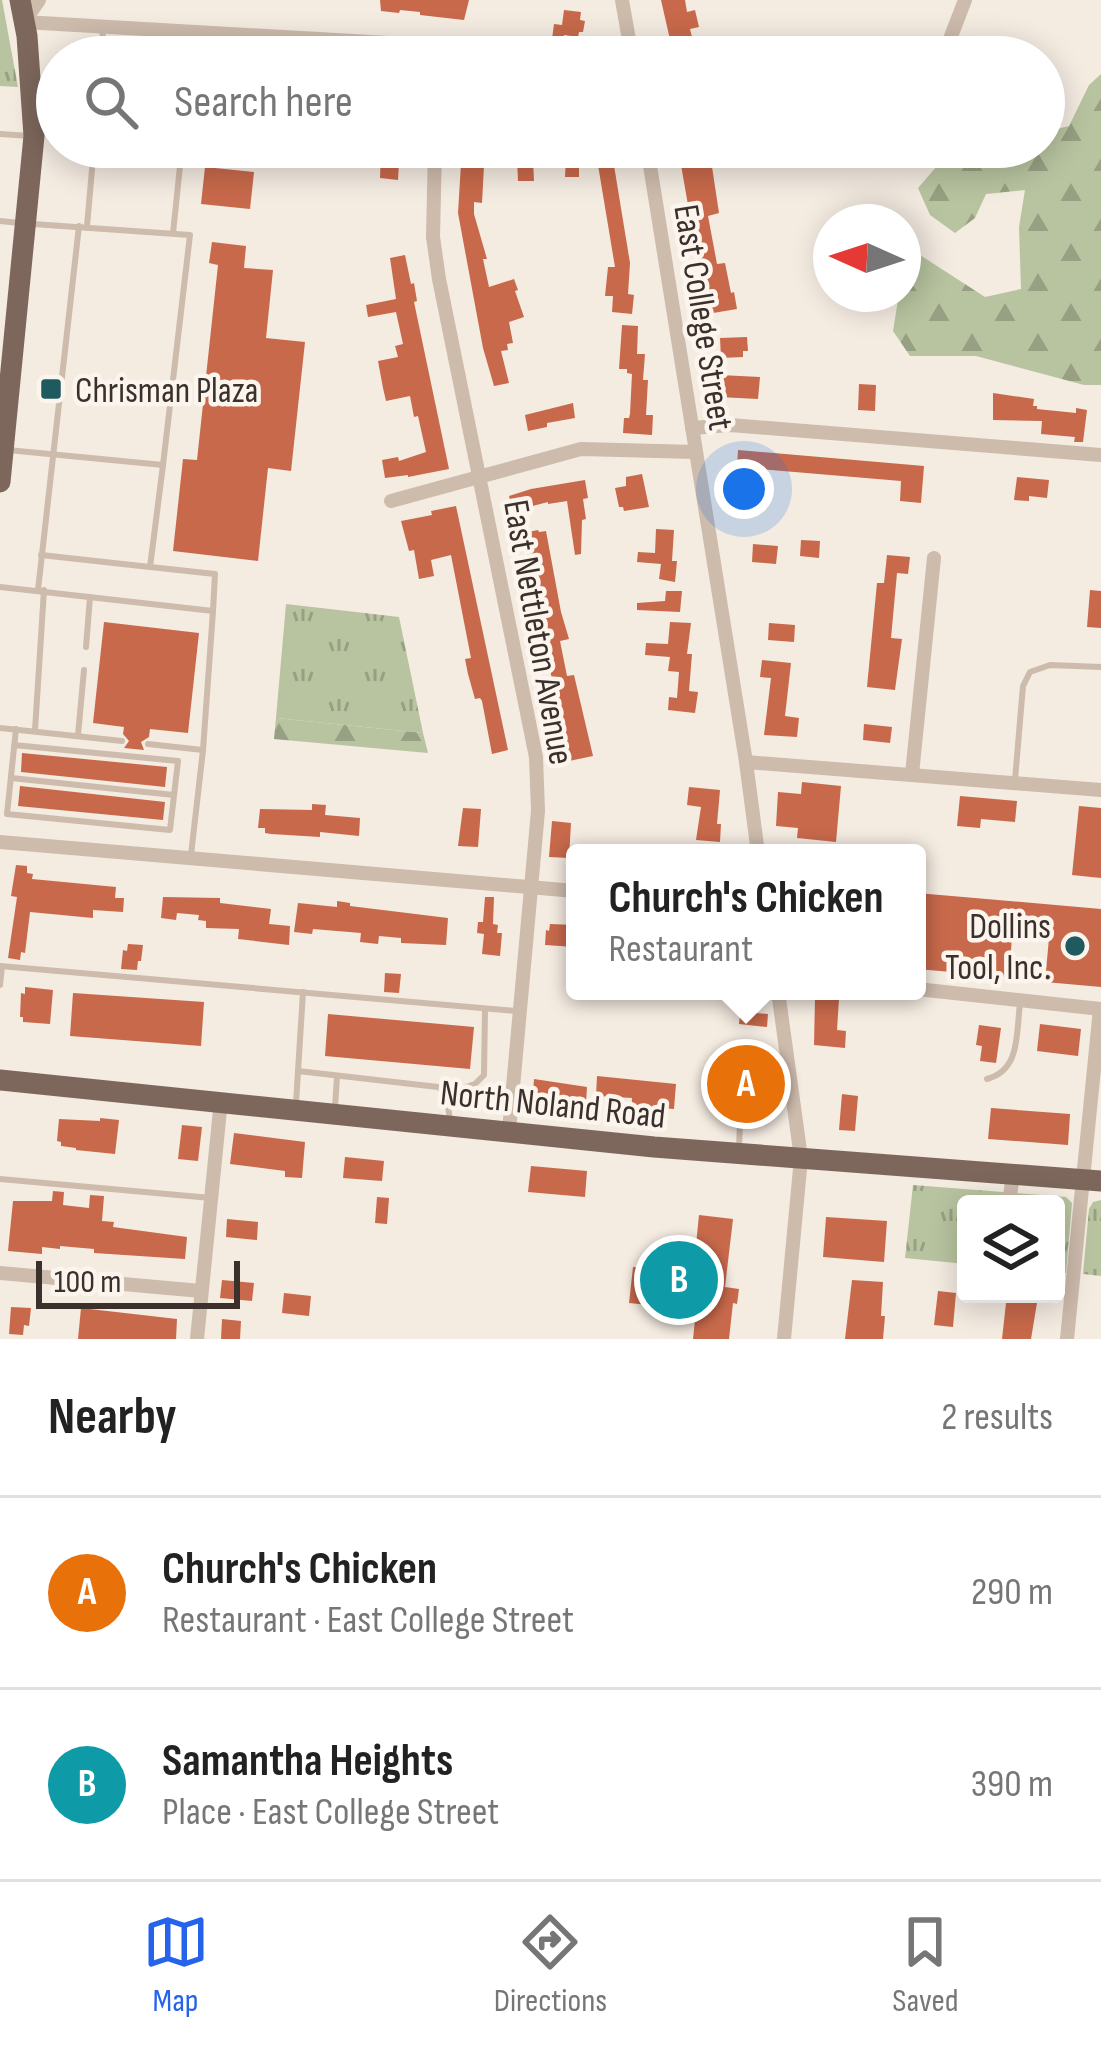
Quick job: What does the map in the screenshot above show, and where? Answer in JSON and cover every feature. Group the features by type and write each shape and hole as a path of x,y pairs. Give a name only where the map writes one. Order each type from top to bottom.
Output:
{"main road":[{"path":"0,482 34,136 22,11"},
{"name":"North Noland Road","path":"0,1079 740,1154 1091,1181"}],"street":[{"path":"22,11 39,0"},
{"path":"622,0 628,36"},
{"path":"951,36 965,0"},
{"path":"22,11 104,27 247,36"},
{"name":"East Nettleton Avenue","path":"435,168 433,237 439,279 536,757 538,811 509,1132"},
{"name":"East College Street","path":"650,168 757,844"},
{"path":"692,428 730,425 1101,455"},
{"path":"391,501 581,449 696,452"},
{"path":"912,774 934,558"},
{"path":"746,762 1101,790"},
{"path":"0,842 566,890"},
{"path":"926,990 1101,1009 1091,1181 1067,1339"},
{"path":"778,1000 783,1082 801,1159 784,1339"},
{"path":"196,1339 220,1100"},
{"path":"1010,1195 1013,1174"},
{"path":"0,1273 201,1291"}],"lane":[{"path":"103,36 104,27"},
{"path":"194,32 194,36"},
{"path":"0,134 34,136"},
{"path":"35,730 41,555 91,168"},
{"path":"173,233 180,168"},
{"path":"0,221 190,235 151,568"},
{"path":"3,449 164,465"},
{"path":"41,555 215,574 191,858"},
{"path":"0,587 213,611"},
{"path":"86,647 90,596"},
{"path":"1014,784 1022,686 1030,672 1050,665 1101,667"},
{"path":"78,735 84,670"},
{"path":"0,728 122,741"},
{"path":"14,745 178,761 170,830 7,814 10,778 14,745 16,729"},
{"path":"148,744 203,750"},
{"path":"10,778 174,795"},
{"path":"0,985 1,966 519,1012"},
{"path":"296,1108 303,992"},
{"path":"987,1078 1008,1068 1014,1055 1020,1000"},
{"path":"446,1094 475,1084 484,1075 485,1009"},
{"path":"740,1120 769,1105 783,1082 764,1060 739,1055 728,1061 725,1107 740,1120 740,1154"},
{"path":"298,1071 438,1087 446,1094 452,1125"},
{"path":"335,1113 337,1076"},
{"path":"0,1179 211,1198"}],"green space":[{"path":"2,0 18,87 0,86"},
{"path":"1101,74 1101,385 1084,385 976,356 910,356 893,331 896,312 921,312 921,256 985,297 1021,289 1019,227 1025,190 986,194 975,218 955,233 930,215 918,188 935,168 1065,168 1065,127 1089,85"},
{"path":"286,604 399,617 423,733 276,718"},
{"path":"276,718 423,733 428,753 274,739"},
{"path":"913,1185 1040,1195 957,1195 957,1263 905,1258"},
{"path":"1065,1197 1072,1203 1065,1273"},
{"path":"1101,1200 1101,1276 1083,1274 1089,1209"}],"building":[{"path":"380,0 469,0 464,20 381,11"},
{"path":"661,0 685,0 687,12 695,10 699,27 690,29 692,36 669,36"},
{"path":"564,10 581,12 580,20 585,21 578,36 552,36 554,24 562,25"},
{"path":"205,168 254,172 250,209 201,204"},
{"path":"380,168 399,168 398,180 380,178"},
{"path":"461,168 484,168 482,203 474,202 474,214 487,259 483,259 489,287 514,279 524,317 509,322 513,343 501,351 509,383 494,386 458,213"},
{"path":"517,168 533,168 534,181 518,181"},
{"path":"565,168 579,168 579,177 565,177"},
{"path":"598,168 614,168 630,263 628,294 634,295 632,314 612,312 613,296 605,296 608,267 615,267"},
{"path":"682,168 712,168 719,213 708,216 717,264 725,263 737,309 707,314"},
{"path":"212,242 246,246 244,268 273,270 266,338 305,342 291,471 268,468 258,561 173,551 183,459 197,460 218,265 209,263"},
{"path":"405,255 449,469 385,478 382,460 398,457 399,461 426,452 410,396 386,401 383,388 378,361 398,357 395,346 403,344 396,312 368,317 366,305 396,299 390,258"},
{"path":"622,325 638,326 637,354 645,354 646,415 653,415 652,435 623,433 624,418 630,414 632,374 619,369"},
{"path":"747,337 748,351 743,351 743,357 721,358 720,338"},
{"path":"720,375 760,377 758,399 719,397"},
{"path":"859,384 876,385 875,411 858,410"},
{"path":"993,393 1034,399 1037,409 1087,410 1083,442 1041,434 1042,421 993,420"},
{"path":"573,403 575,418 528,431 525,415"},
{"path":"738,450 924,466 921,503 900,501 901,481 737,467"},
{"path":"642,474 649,507 624,511 615,488 626,486 626,477"},
{"path":"1017,477 1049,480 1047,498 1014,500"},
{"path":"585,480 588,498 583,499 586,519 582,520 581,554 575,555 567,501 512,508 509,496"},
{"path":"456,506 508,750 492,754 482,701 475,699 468,674 465,659 471,658 451,555 431,560 434,576 419,579 414,550 409,551 401,521"},
{"path":"656,529 674,530 675,582 659,579 661,564 637,562 638,552 655,553"},
{"path":"546,531 569,639 560,641 567,676 574,675 593,756 569,761 531,595 535,594 523,533"},
{"path":"801,540 820,541 819,558 800,556"},
{"path":"753,544 778,546 776,564 752,562"},
{"path":"887,555 910,557 908,574 897,573 891,638 902,639 895,690 867,687 877,583 884,583"},
{"path":"1090,590 1101,591 1101,628 1087,627"},
{"path":"666,591 682,591 680,612 637,610 637,603 665,601"},
{"path":"104,622 199,633 188,733 150,729 149,737 141,742 144,750 124,748 129,741 124,727 93,723"},
{"path":"670,622 691,623 687,654 692,654 689,691 698,692 695,713 668,710 669,697 677,698 679,672 668,671 670,657 645,655 646,643 668,644"},
{"path":"769,623 795,625 794,642 768,640"},
{"path":"762,660 791,663 785,716 799,718 797,737 764,735 771,678 760,677"},
{"path":"864,724 892,727 890,743 863,740"},
{"path":"22,753 167,767 165,787 21,772"},
{"path":"802,782 841,786 836,842 797,838 798,828 776,826 778,792 801,794"},
{"path":"20,786 165,802 163,820 18,806"},
{"path":"689,787 720,790 720,842 696,840 701,807 687,805"},
{"path":"960,796 1017,801 1015,822 981,819 980,828 957,826"},
{"path":"312,804 326,805 325,815 360,818 359,836 271,834 258,828 260,809 312,810"},
{"path":"1079,806 1101,808 1101,878 1072,875"},
{"path":"463,808 481,809 478,847 458,846"},
{"path":"552,821 571,823 566,858 549,857"},
{"path":"16,865 27,866 32,879 116,887 115,898 124,898 123,912 93,910 93,918 30,912 25,953 21,952 20,960 8,958 17,897 11,896"},
{"path":"926,894 1101,909 1101,987 1045,982 1050,927 1013,924 1009,977 926,970"},
{"path":"163,897 220,898 220,903 271,909 269,924 290,926 289,945 238,939 239,929 206,928 199,915 177,913 176,920 161,918"},
{"path":"485,897 494,897 493,924 502,933 500,956 482,954 484,934 477,933"},
{"path":"337,901 448,918 446,945 401,943 401,938 379,936 378,944 360,942 361,933 294,932 298,903 337,907"},
{"path":"550,924 566,925 566,946 545,945"},
{"path":"128,944 143,945 137,970 121,969"},
{"path":"385,973 401,974 399,993 384,992"},
{"path":"25,987 53,990 50,1024 23,1022 21,993 25,994"},
{"path":"73,993 204,1002 201,1046 70,1036"},
{"path":"815,1000 839,1000 837,1030 846,1031 845,1048 814,1045"},
{"path":"741,1005 757,1006 756,1013 768,1014 767,1027 739,1024"},
{"path":"328,1014 474,1027 470,1069 325,1056"},
{"path":"1040,1024 1081,1029 1078,1056 1037,1051"},
{"path":"979,1025 1001,1028 996,1063 980,1061"},
{"path":"735,1071 759,1073 757,1097 733,1095"},
{"path":"597,1076 676,1084 674,1109 647,1107 647,1116 631,1115 632,1098 596,1096"},
{"path":"534,1079 587,1087 586,1103 550,1100 549,1110 532,1108"},
{"path":"842,1094 858,1096 855,1131 839,1130"},
{"path":"991,1108 1070,1114 1068,1145 988,1139"},
{"path":"59,1119 119,1120 115,1154 76,1150 57,1141"},
{"path":"182,1125 202,1127 198,1161 178,1159"},
{"path":"234,1133 305,1142 302,1178 285,1177 285,1171 230,1164"},
{"path":"345,1157 384,1161 382,1181 343,1178"},
{"path":"531,1166 587,1171 585,1197 528,1192"},
{"path":"53,1191 64,1192 63,1205 89,1208 90,1195 104,1196 102,1221 114,1222 113,1227 187,1237 185,1259 60,1246 42,1247 42,1254 8,1251 13,1201 52,1201"},
{"path":"377,1197 389,1198 387,1224 375,1223"},
{"path":"699,1215 733,1219 725,1287 739,1289 729,1339 693,1339 696,1310 629,1303 633,1267 693,1274"},
{"path":"826,1217 887,1221 884,1262 823,1257"},
{"path":"227,1219 258,1222 257,1240 226,1237"},
{"path":"222,1280 254,1283 252,1301 220,1298"},
{"path":"852,1280 883,1282 883,1339 845,1339"},
{"path":"938,1291 956,1293 953,1327 934,1325"},
{"path":"284,1293 311,1296 309,1316 282,1313"},
{"path":"1006,1303 1037,1303 1031,1339 1002,1339"},
{"path":"11,1307 31,1308 23,1335 9,1334"},
{"path":"81,1308 177,1319 176,1339 78,1339"},
{"path":"222,1319 241,1321 240,1339 221,1339"}],"place":[{"name":"Chrisman Plaza","path":"51,389"},
{"name":"Dollins Tool, Inc.","path":"1075,946"},
{"name":"Church's Chicken","path":"746,1084"},
{"name":"Samantha Heights","path":"679,1280"}]}
